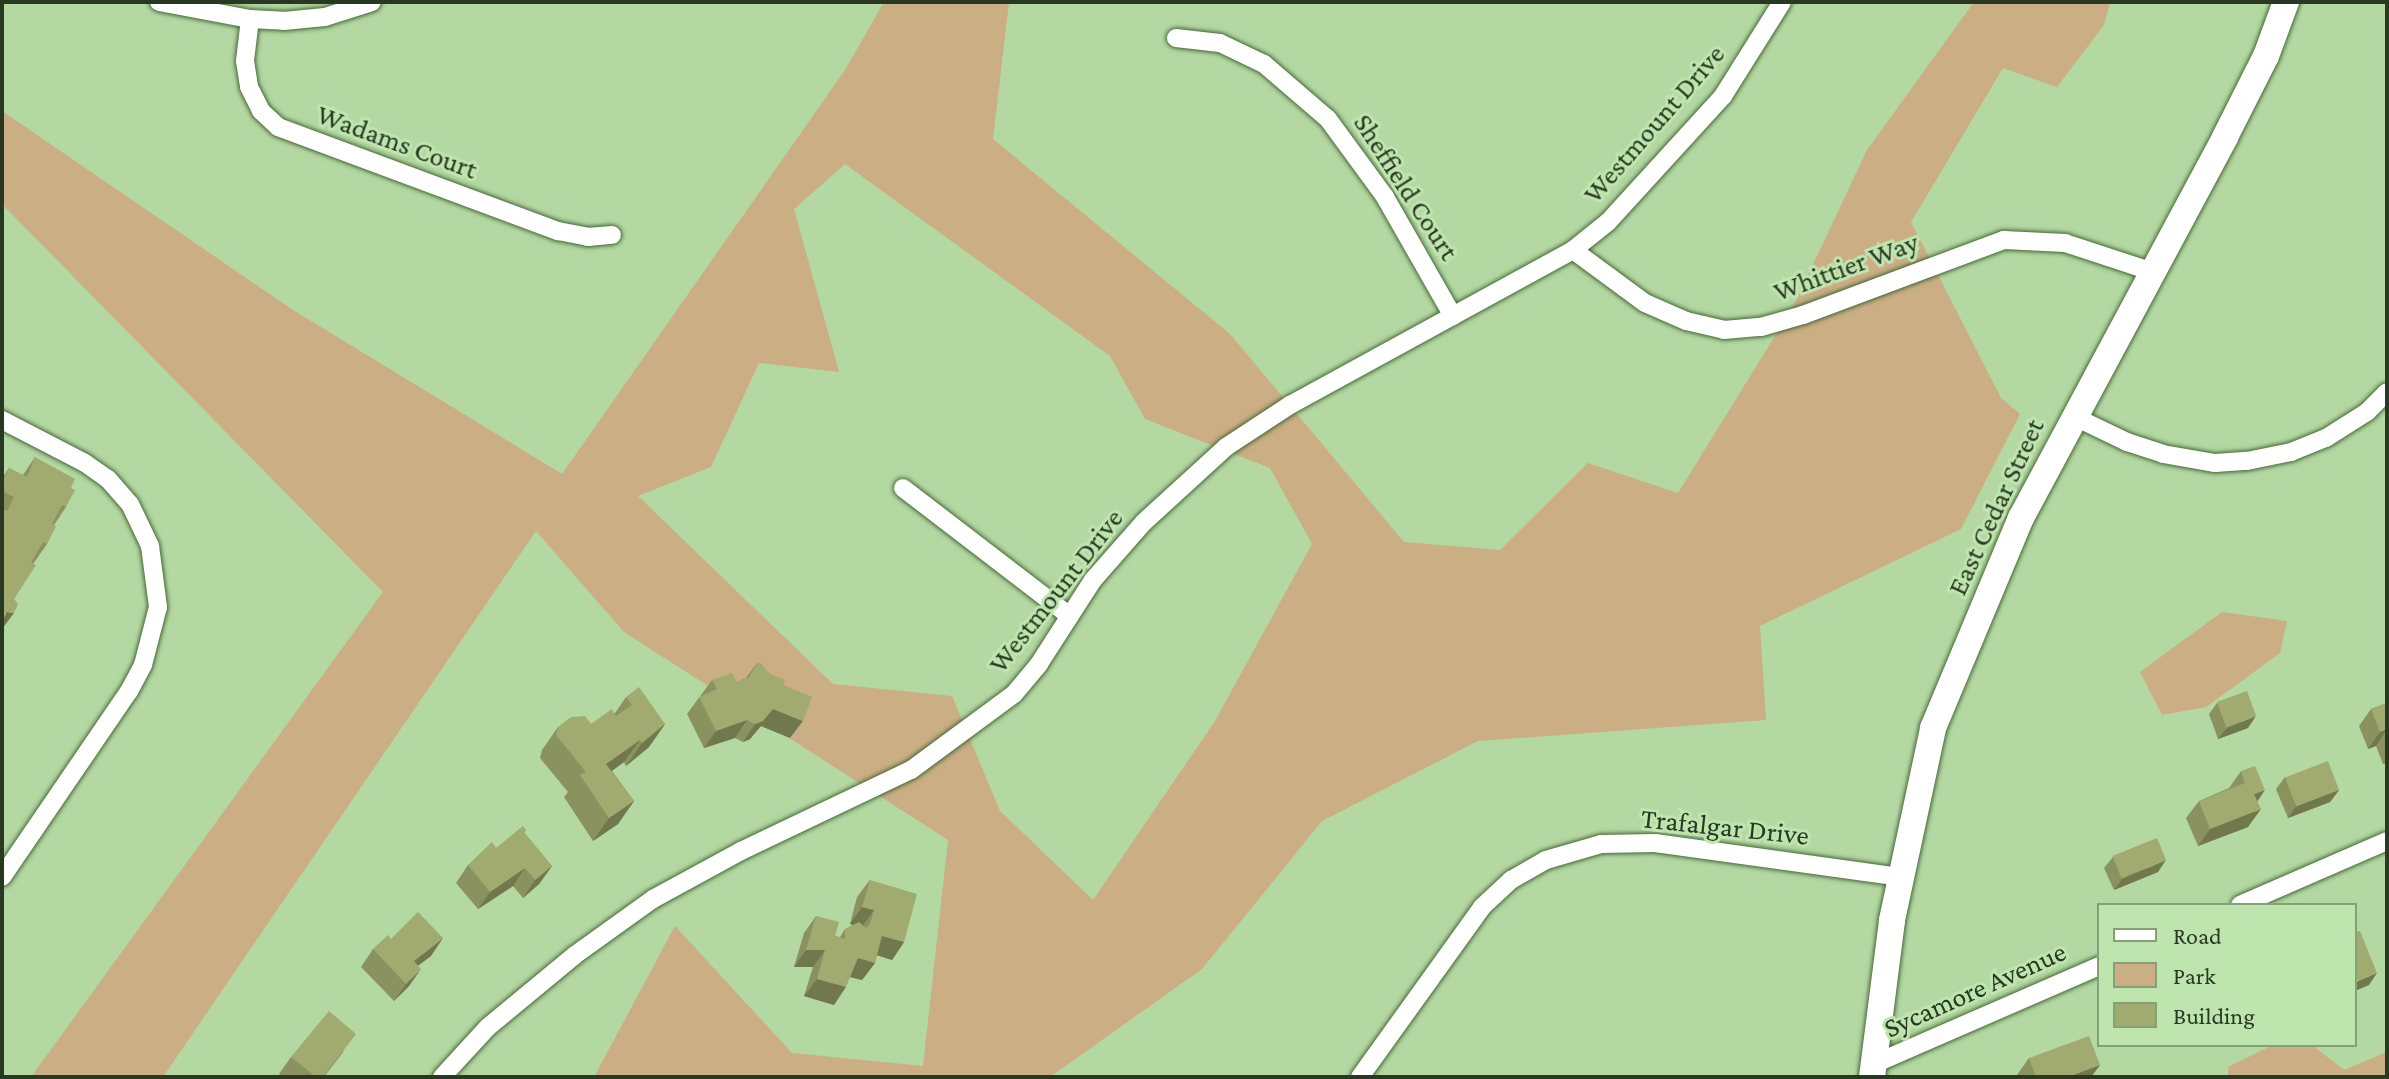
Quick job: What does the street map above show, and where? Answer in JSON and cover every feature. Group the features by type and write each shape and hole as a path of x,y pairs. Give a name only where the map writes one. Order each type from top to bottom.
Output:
{"main road":[{"name":"East Cedar Street","path":"1873,1071 1900,877 1933,728 2021,518 2266,56 2286,2"}],"street":[{"path":"159,2 250,19 284,21 325,17 372,2"},
{"name":"Westmount Drive","path":"442,1077 488,1027 575,955 653,899 741,851 911,770 1014,694 1039,664 1093,580 1144,522 1226,447 1290,405 1573,250 1641,189 1723,96 1782,2"},
{"name":"Wadams Court","path":"250,19 245,61 249,87 261,111 278,127 558,231 588,237 612,235"},
{"name":"Sheffield Court","path":"1176,38 1220,43 1264,64 1328,119 1385,197 1453,316"},
{"name":"Whittier Way","path":"1573,250 1645,303 1686,321 1724,330 1761,327 1803,315 2004,240 2065,243 2153,272"},
{"path":"2075,417 2127,442 2163,454 2215,463 2247,461 2291,452 2326,438 2367,412 2387,392"},
{"path":"2,420 97,471 130,504 150,546 158,607 143,665 129,691 5,868"},
{"path":"903,488 1070,616"},
{"path":"2245,903 2387,841"},
{"name":"Trafalgar Drive","path":"1360,1077 1482,907 1511,880 1546,860 1601,844 1655,843 1900,877"},
{"name":"Sycamore Avenue","path":"1873,1071 2097,967"}],"green space":[{"path":"884,2 1009,2 993,139 1230,334 1404,542 1500,550 1588,463 1678,493 1794,305 1867,150 1974,2 2110,2 2104,25 2057,87 2003,68 1911,222 2001,398 2020,414 1961,529 1760,626 1766,720 1478,741 1322,821 1202,969 1050,1077 594,1077 675,926 792,1053 923,1066 948,840 624,632 536,531 163,1077 31,1077 383,592 2,204 2,111 293,310 562,474 845,70","holes":["845,164 1110,356 1145,419 1270,468 1312,544 1215,721 1093,900 1000,811 952,696 833,684 638,496 711,467 759,363 839,372 794,209"]},
{"path":"2222,612 2287,621 2280,653 2206,707 2162,715 2140,672"},
{"path":"2269,1047 2315,1047 2344,1070 2387,1052 2387,1077 2228,1077 2228,1067"}],"building":[{"path":"35,457 75,479 71,488 75,490 52,524 56,526 47,544 43,542 31,563 36,565 14,599 18,604 14,613 7,612 2,622 2,508 7,511 14,497 2,491 2,482 9,468 27,477"},
{"path":"757,663 761,663 768,673 785,680 783,685 812,697 803,721 773,709 763,721 755,724 747,720 716,731 699,697 717,689 712,680 732,673 737,682 749,677"},
{"path":"639,687 665,724 642,743 640,740 606,764 634,801 609,818 580,775 586,772 556,735 558,727 571,717 585,716 591,724 612,709 616,716 632,705 626,697"},
{"path":"2247,691 2256,716 2226,727 2217,702"},
{"path":"2387,703 2387,729 2380,732 2371,709"},
{"path":"2328,761 2339,790 2296,806 2285,777"},
{"path":"2255,766 2265,790 2254,794 2261,809 2210,829 2199,801 2245,783 2241,771"},
{"path":"523,826 524,832 552,866 535,880 525,868 490,892 468,865 492,842 496,848"},
{"path":"2157,838 2166,860 2121,878 2112,856"},
{"path":"870,880 917,894 904,942 882,936 875,963 858,958 846,987 817,979 825,950 806,950 816,916 839,922 835,936 845,939 845,929 859,922 866,928 874,910 862,907"},
{"path":"418,912 443,938 414,961 421,969 406,984 373,949 388,935 391,939"},
{"path":"2360,931 2377,973 2358,981 2357,978 2357,932"},
{"path":"329,1011 356,1034 323,1077 316,1077 291,1057"},
{"path":"2089,1036 2100,1065 2068,1077 2036,1077 2029,1058"}]}
